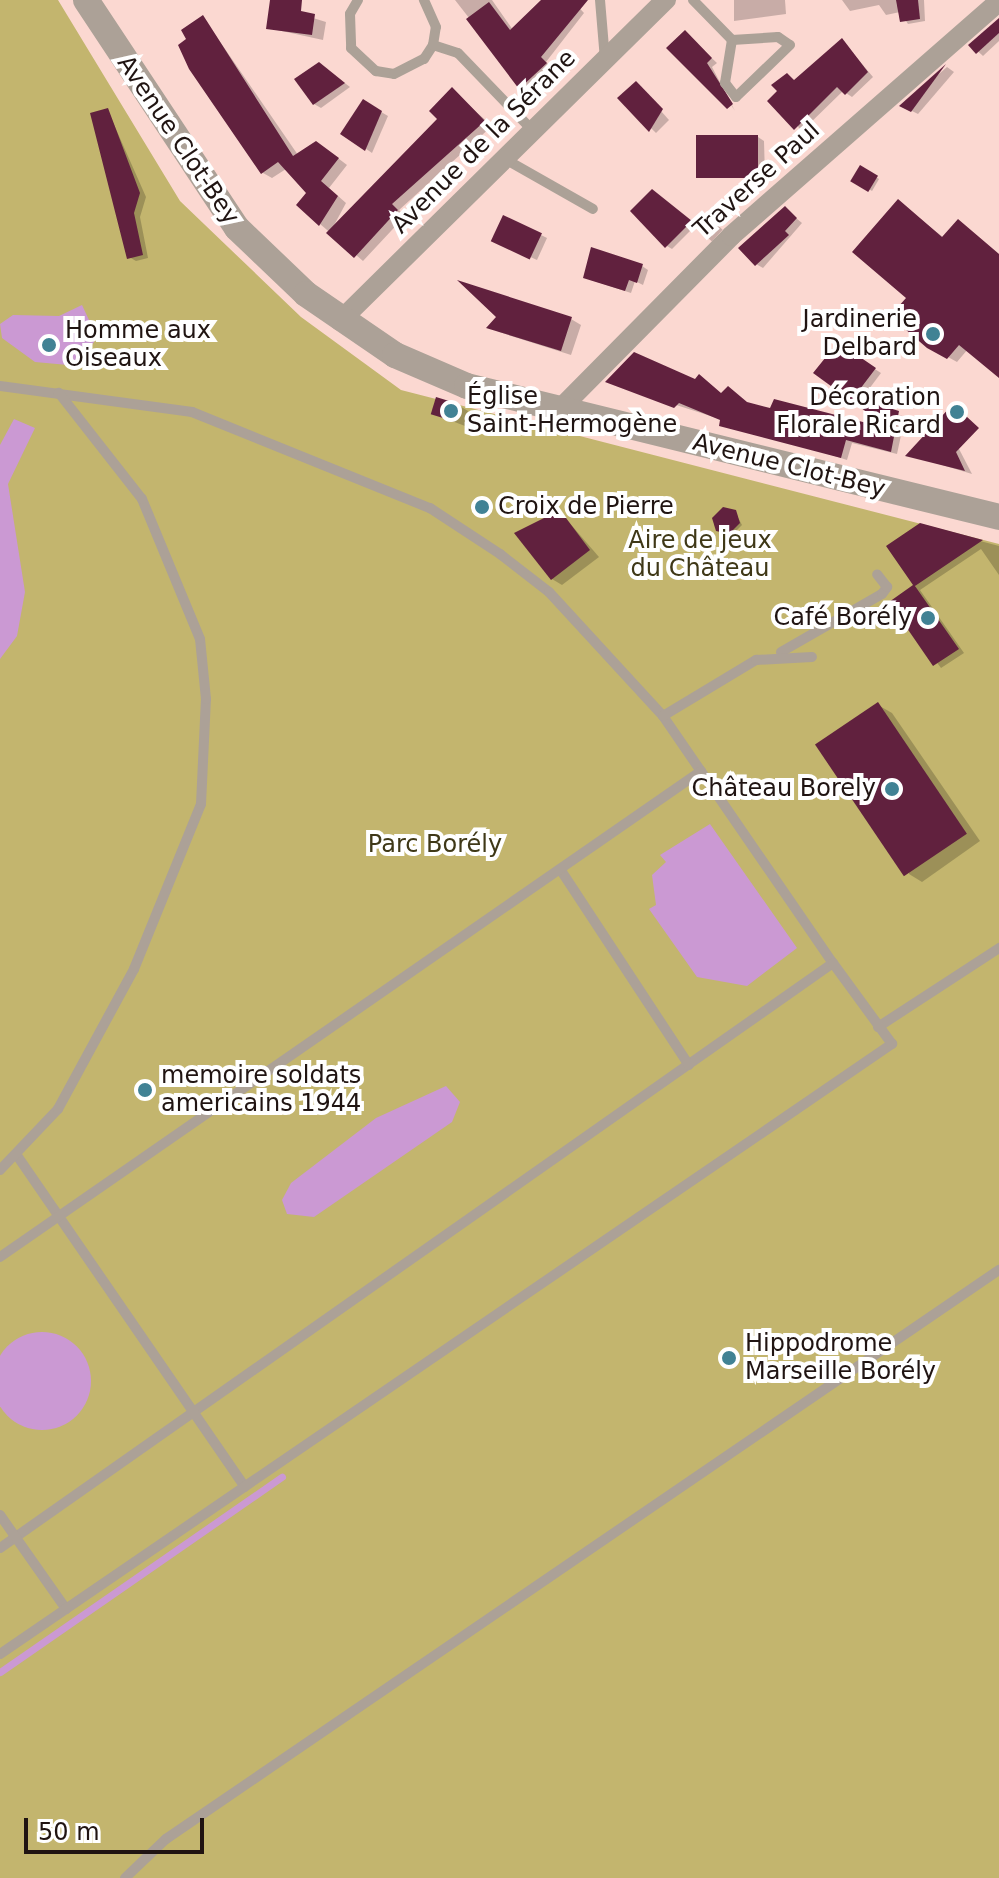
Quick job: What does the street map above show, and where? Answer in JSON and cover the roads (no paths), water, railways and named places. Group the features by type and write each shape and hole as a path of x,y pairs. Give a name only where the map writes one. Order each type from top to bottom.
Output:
{"street":[{"name":"Avenue Clot-Bey","path":"86,0 237,228 340,321 438,375 999,517"},
{"name":"Avenue de la Sérane","path":"340,321 666,0"},
{"name":"Traverse Paul","path":"561,408 731,236 999,1"}],"lane":[{"path":"358,0 350,14 351,48 376,71 410,70 433,45 436,27 424,0"},
{"path":"600,0 605,59"},
{"path":"693,0 732,40 778,37 790,45 736,97 725,83 732,40"},
{"path":"433,45 458,53 533,131"},
{"path":"505,159 593,209"},
{"path":"0,386 192,412 430,508 549,592 663,716 892,1044 0,1654"},
{"path":"0,1170 58,1109 134,969 201,804 206,699 200,639 142,499 59,393"},
{"path":"663,716 882,594 887,587 877,574"},
{"path":"775,654 812,657"},
{"path":"0,1257 562,872 701,771"},
{"path":"562,872 689,1065"},
{"path":"878,1027 999,948"},
{"path":"0,1548 833,963"},
{"path":"16,1154 245,1487"},
{"path":"125,1878 166,1839 999,1270"},
{"path":"0,1515 66,1609"}],"waterway":[{"path":"0,1672 282,1477"}],"place":[{"name":"Jardinerie Delbard","path":"933,334"},
{"name":"Homme aux Oiseaux","path":"49,345"},
{"name":"Église Saint-Hermogène","path":"451,411"},
{"name":"Décoration Florale Ricard","path":"957,412"},
{"name":"Croix de Pierre","path":"482,507"},
{"name":"Café Borély","path":"928,618"},
{"name":"Château Borely","path":"892,789"},
{"name":"memoire soldats americains 1944","path":"145,1090"},
{"name":"Hippodrome Marseille Borély","path":"729,1358"}],"park label":[{"name":"Aire de jeux du Château","path":"700,555"},
{"name":"Parc Borély","path":"435,845"}]}
